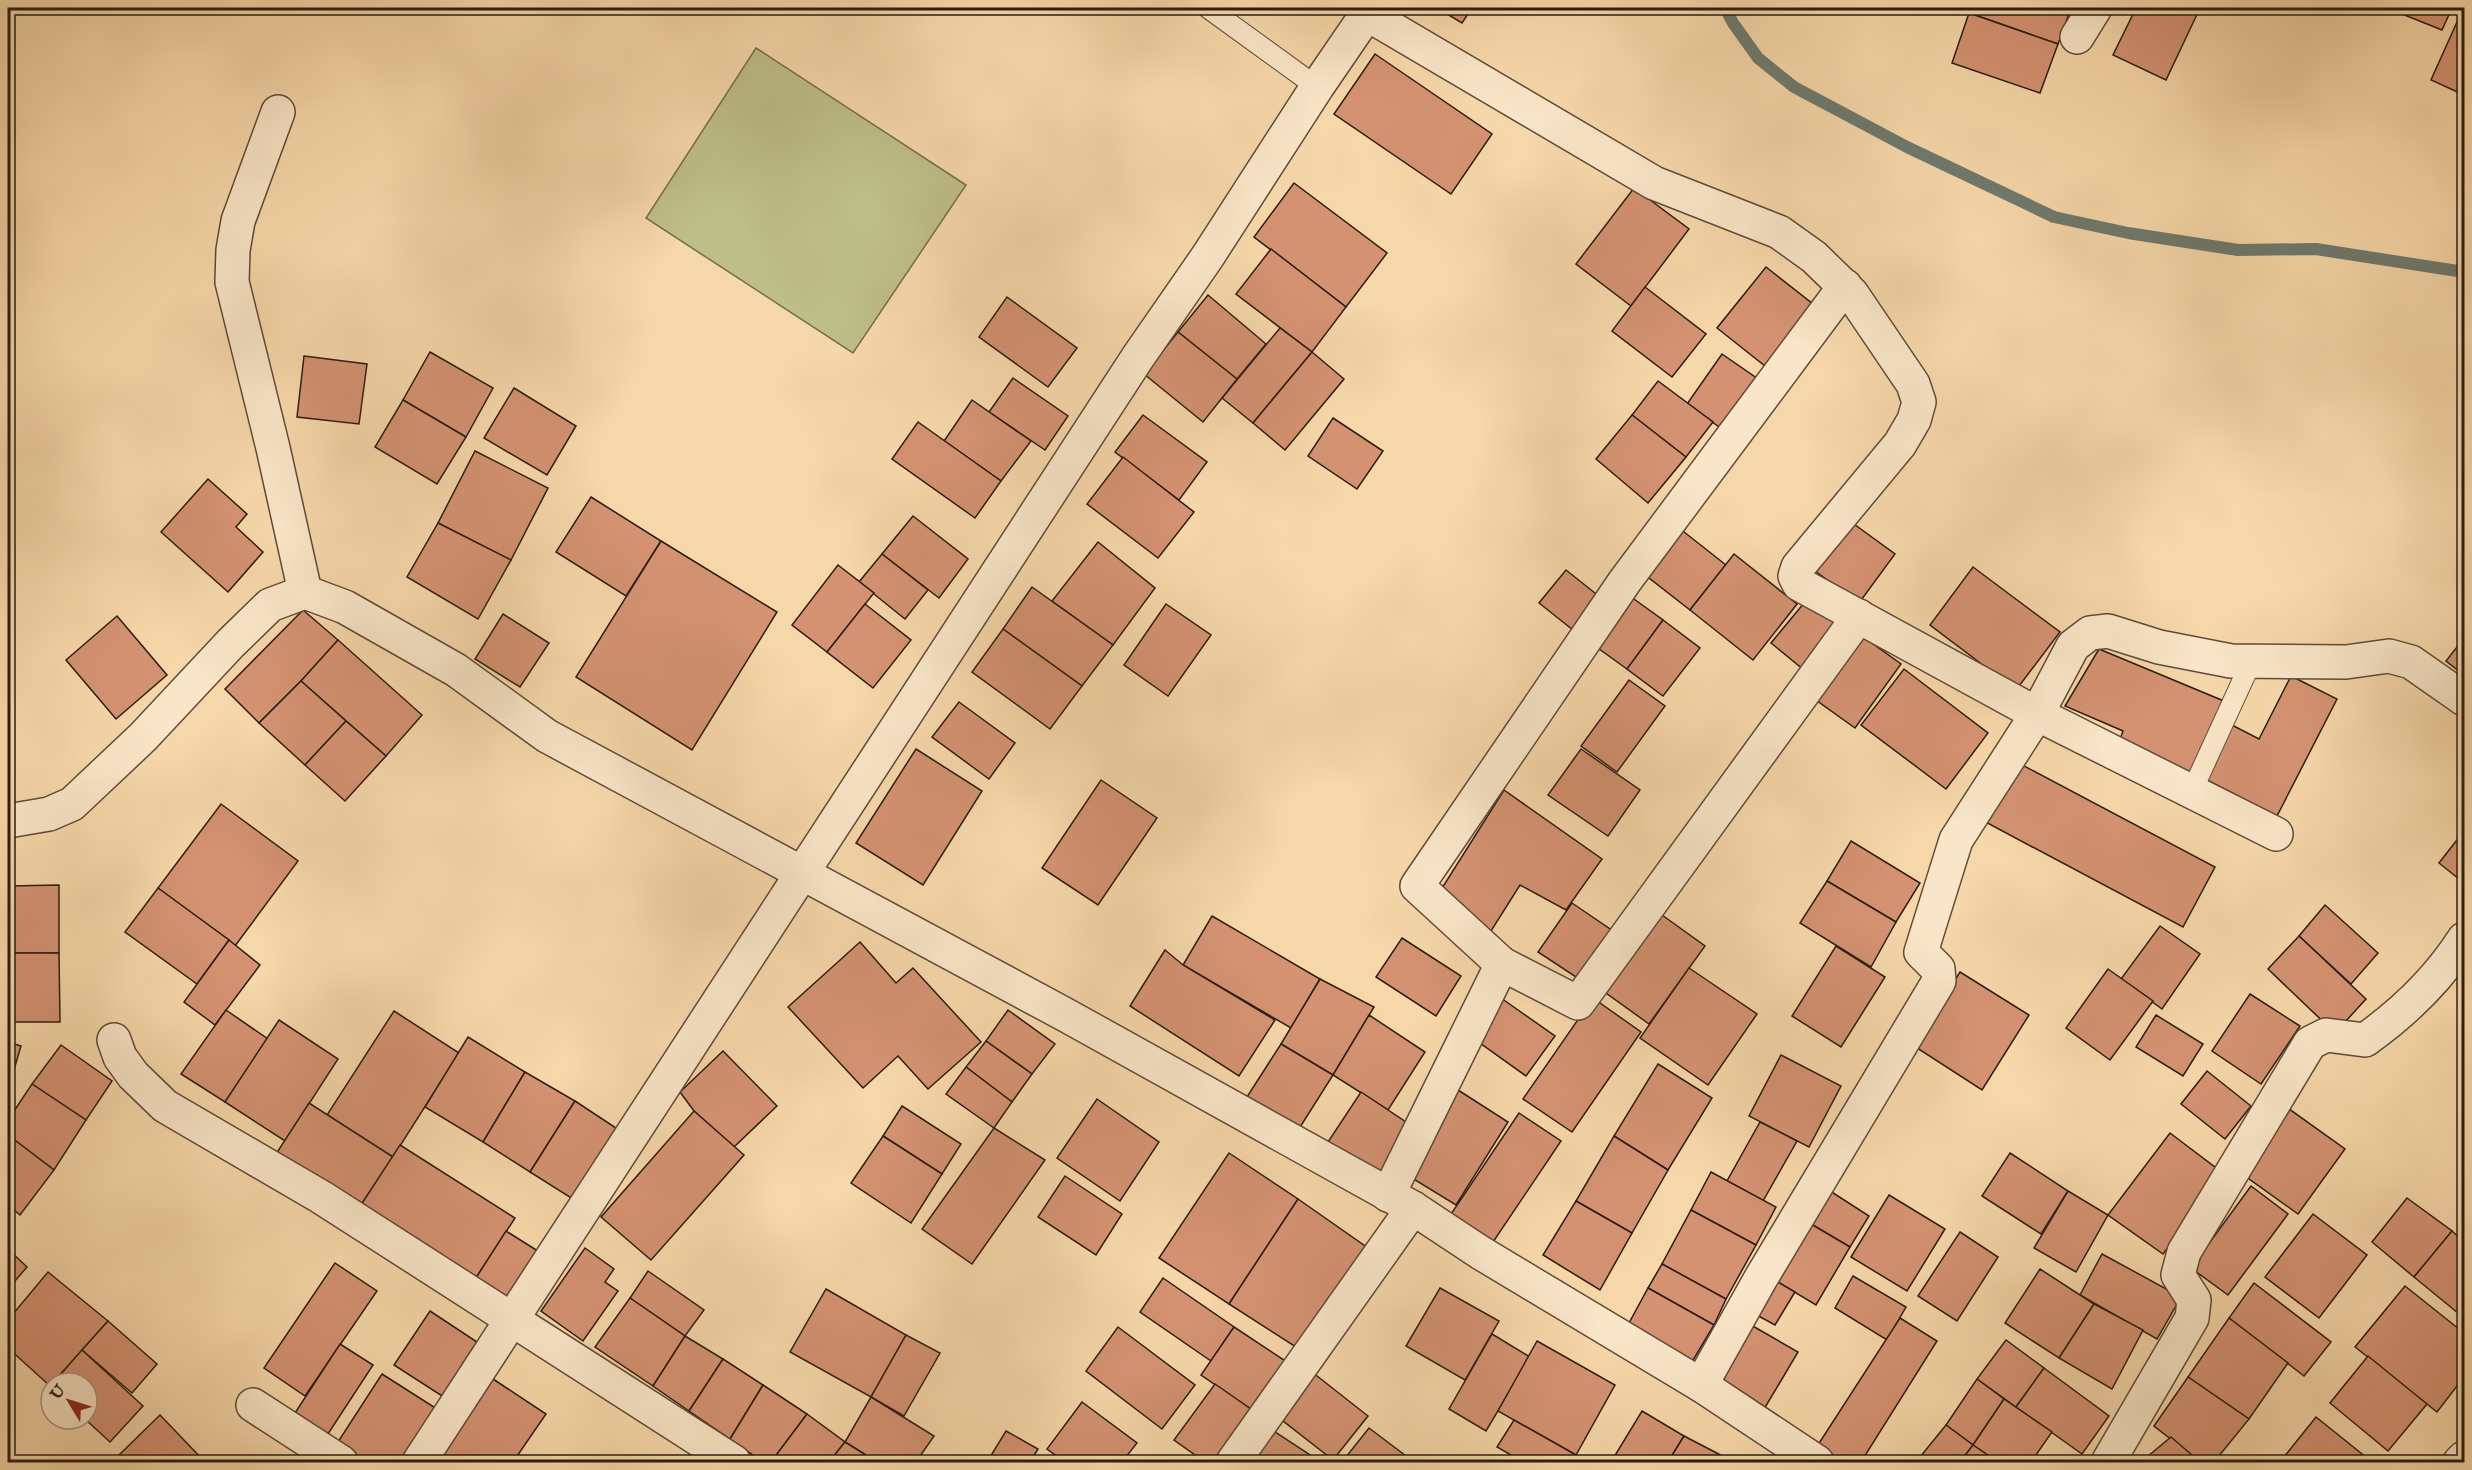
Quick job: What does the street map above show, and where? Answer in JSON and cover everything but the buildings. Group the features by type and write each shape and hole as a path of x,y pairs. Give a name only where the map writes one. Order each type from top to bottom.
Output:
{"street":[{"path":"2077,38 2095,8"},
{"path":"419,1462 1138,357 1208,256 1369,11 1654,183 1779,232 1814,257 1845,286 1913,384 1919,402 1914,420 1900,444 1798,567 1795,576 1799,584 2037,714 2276,834"},
{"path":"278,112 238,221 233,250 232,282 273,448 305,592"},
{"path":"1845,286 1625,581 1417,886 1502,964 1578,1003 1859,616"},
{"path":"8,821 49,814 72,804 143,737 270,605 305,592 345,607 456,670 547,736 1064,1014 1401,1201 1481,1253 1701,1385 1796,1457"},
{"path":"1701,1385 1761,1278 1939,981 1938,969 1921,952 1956,840 2037,714 2073,646 2090,633 2108,631 2159,647 2231,661 2346,662 2389,656 2411,662 2464,699"},
{"path":"2108,1462 2192,1318 2194,1299 2178,1275 2184,1252 2310,1043 2326,1035 2365,1040 2398,1017 2455,954 2464,939"},
{"path":"1233,1462 1401,1201 1502,964"},
{"path":"114,1040 120,1057 133,1076 165,1106 321,1197 734,1462"},
{"path":"253,1405 340,1462"},
{"path":"2460,1462 2464,1458"}],"lane":[{"path":"1208,8 1317,87"},
{"path":"2192,791 2252,660"}],"green space":[{"path":"756,48 966,185 853,353 646,218"}],"waterway":[{"path":"1725,8 1758,58 1794,87 1907,147 2054,217 2128,233 2238,250 2316,249 2464,272"}]}
